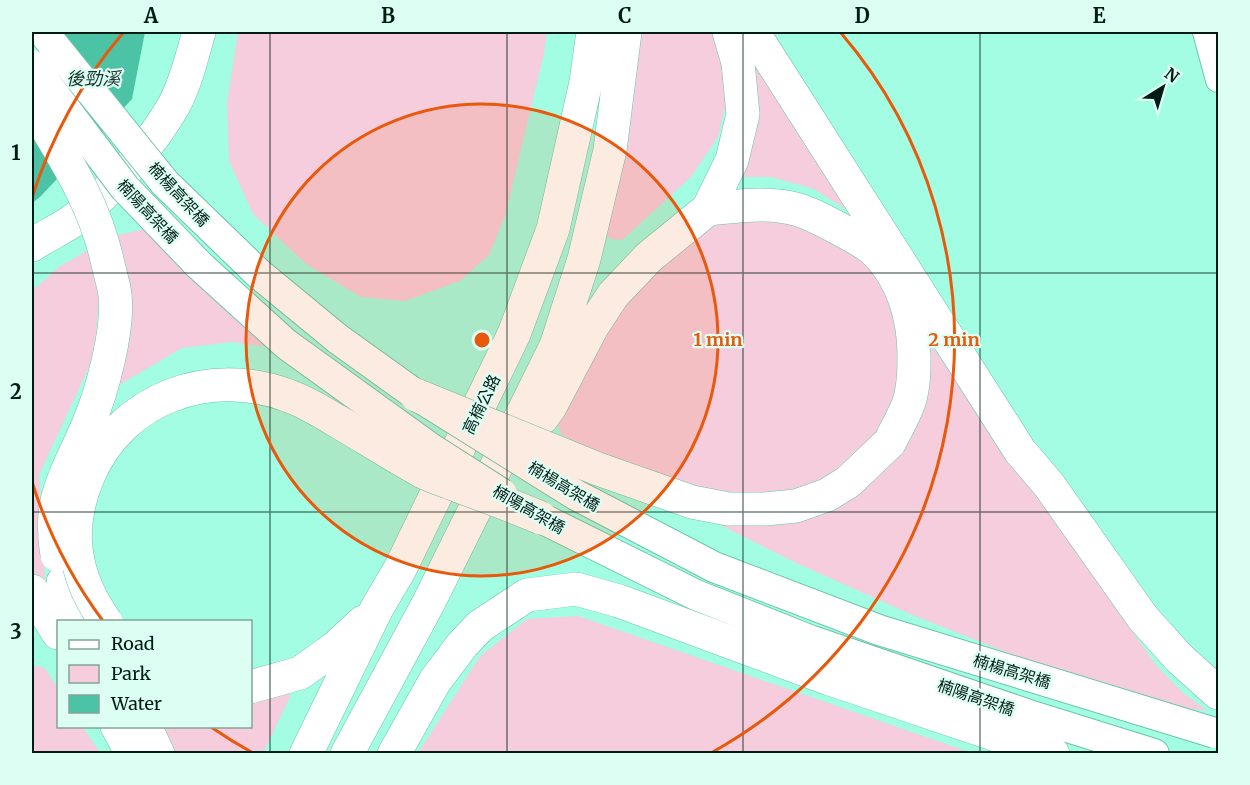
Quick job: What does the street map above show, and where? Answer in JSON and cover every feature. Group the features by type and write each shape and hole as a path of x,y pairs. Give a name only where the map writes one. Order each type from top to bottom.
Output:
{"main road":[{"path":"32,245 71,222 98,199 131,164 174,105 199,32"},
{"name":"高楠公路","path":"306,753 377,608 400,569 514,334 553,229 586,82 593,32"},
{"path":"347,753 429,602 556,346 584,259 610,150 625,32"},
{"path":"479,504 550,407 592,327 612,295 649,257 708,209 732,160 743,114 738,63 729,32"},
{"path":"753,32 1020,451 1049,485 1143,618 1179,658 1218,693"},
{"path":"780,32 950,298 1034,439 1049,485"},
{"path":"32,104 95,215 105,247 115,296 114,332 99,392 89,423 63,476 55,507 55,541 63,582 81,620"},
{"path":"416,395 598,469 692,502 728,509 796,506 827,495 848,482 889,443 909,402 914,345 910,313 898,283 875,251 861,240 818,217 798,210 771,205 708,209"},
{"path":"105,620 84,585 77,560 74,535 82,491 90,471 120,429 135,415 176,392 224,385 259,387 290,396 426,473 542,518"},
{"path":"394,753 435,681 462,645 480,626 527,595 576,589 619,601 830,679 1053,753"},
{"path":"32,591 57,631"},
{"path":"252,686 300,673 336,648 377,608"},
{"path":"118,728 132,753"},
{"path":"146,728 158,753"}],"street":[{"name":"楠楊高架橋","path":"43,32 165,183 258,273 338,339 416,395 576,495 714,567 879,630 1217,734"},
{"path":"1205,32 1218,80"},
{"name":"楠陽高架橋","path":"32,65 125,188 200,265 286,344 430,448 542,518 696,595 812,641 1029,715 1154,753"}],"green space":[{"path":"238,32 547,32 505,216 489,255 460,281 405,301 361,297 306,264 253,214 229,161 227,103"},
{"path":"636,32 716,32 728,95 718,137 691,177 622,240 611,239 606,235"},
{"path":"746,32 855,215 814,189 771,177 737,177"},
{"path":"729,218 777,218 831,233 886,281 1156,665 1183,693 1208,711 1177,707 1023,659 910,614 794,562 682,506 561,434 557,421 624,300 705,227"},
{"path":"149,228 281,349 231,342 182,348 109,391 127,299 118,235"},
{"path":"95,246 99,293 95,354 39,475 46,596 32,571 32,291 59,267"},
{"path":"578,616 972,753 418,753 480,656 527,619"},
{"path":"32,665 45,668 57,687 57,728 84,728 100,753 32,753"},
{"path":"291,689 289,699 263,753 168,753 155,728 252,728 252,694"}],"water":[{"name":"後勁溪","path":"66,32 145,32 132,99 32,203 32,80 52,65"}]}
